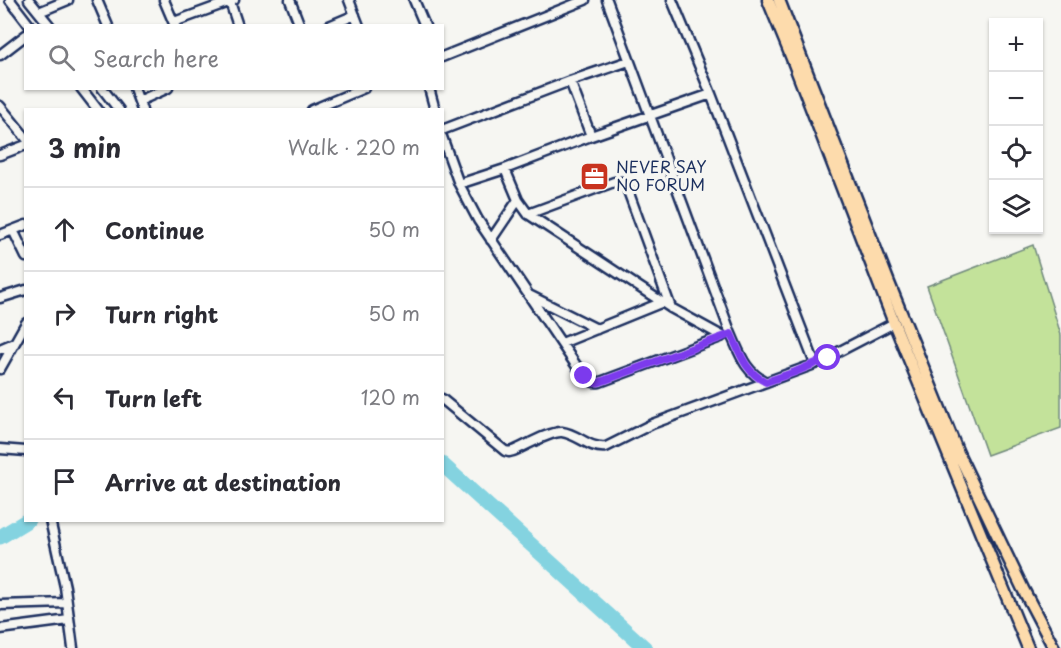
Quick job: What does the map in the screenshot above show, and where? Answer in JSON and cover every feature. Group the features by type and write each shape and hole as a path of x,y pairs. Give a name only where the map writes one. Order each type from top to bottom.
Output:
{"main road":[{"path":"768,0 894,323 1028,648"},
{"path":"779,0 958,453 1023,590 1054,648"}],"street":[{"path":"10,0 28,24"},
{"path":"29,0 48,24"},
{"path":"39,12 68,0"},
{"path":"97,0 107,24"},
{"path":"164,0 174,24 232,1 238,24"},
{"path":"290,0 299,24"},
{"path":"349,0 358,24"},
{"path":"414,0 424,24"},
{"path":"444,56 585,0"},
{"path":"607,0 731,334 743,362 753,374 766,382"},
{"path":"672,0 711,94 815,364"},
{"path":"334,24 355,15"},
{"path":"0,55 24,37"},
{"path":"444,129 629,61"},
{"path":"570,81 591,136"},
{"path":"83,90 96,108"},
{"path":"104,90 117,108"},
{"path":"135,90 140,105 165,90"},
{"path":"317,108 359,90"},
{"path":"430,90 434,108"},
{"path":"459,184 711,94"},
{"path":"0,106 24,136"},
{"path":"444,143 459,184 472,211 584,376 594,383 731,334"},
{"path":"0,155 24,146"},
{"path":"506,169 518,200 528,214 671,308 721,337"},
{"path":"528,214 614,182 623,182 671,308"},
{"path":"491,240 518,200"},
{"path":"0,235 24,226"},
{"path":"13,230 24,253"},
{"path":"0,298 24,291"},
{"path":"528,294 597,329"},
{"path":"562,344 663,302"},
{"path":"444,401 505,451 513,451 556,432 567,433 599,448 606,447 652,424 815,364 894,323"},
{"path":"0,369 24,326"},
{"path":"0,349 14,343"},
{"path":"0,449 24,451"},
{"path":"50,522 67,603 73,648"},
{"path":"0,605 67,603"},
{"path":"0,629 69,620"}],"green space":[{"path":"1033,245 1061,335 1061,428 987,455 927,286"}],"waterway":[{"path":"444,466 645,648"},
{"path":"0,537 25,522"}],"place":[{"name":"NEVER SAY NO FORUM","path":"595,176"}],"route":[{"path":"584,376 594,383 600,382 731,334 743,362 753,374 766,382 828,358"}]}
